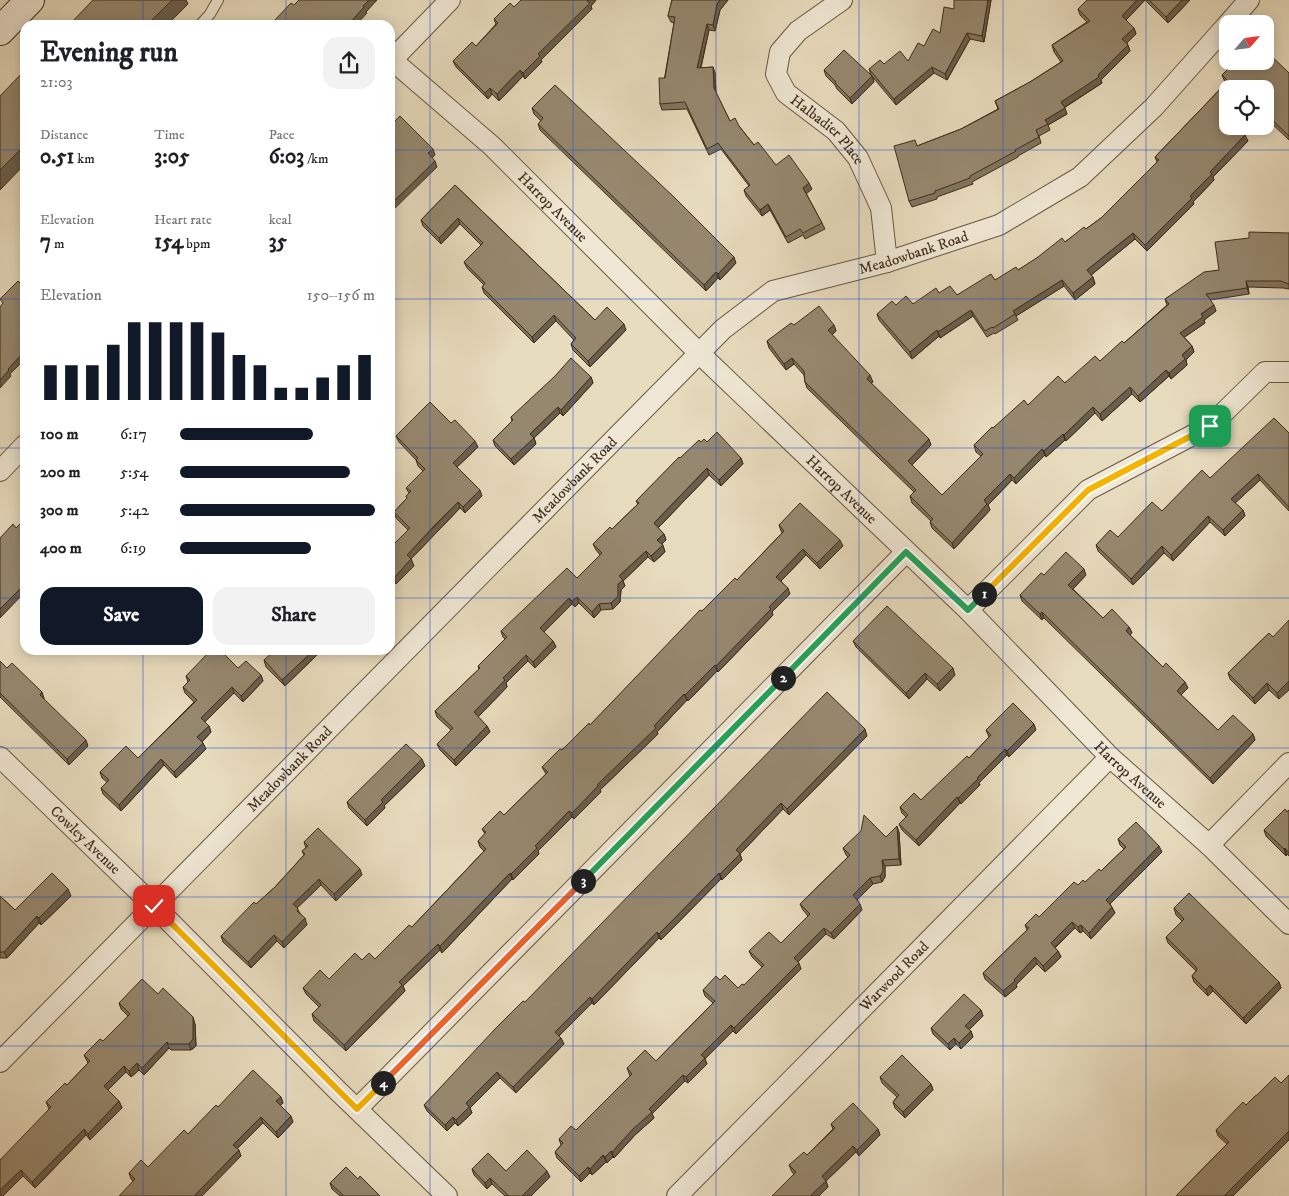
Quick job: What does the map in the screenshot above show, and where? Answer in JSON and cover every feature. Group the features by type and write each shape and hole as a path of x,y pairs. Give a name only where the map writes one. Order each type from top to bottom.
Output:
{"main road":[{"path":"0,31 30,0"}],"street":[{"path":"395,57 450,0"},
{"name":"Halbadier Place","path":"842,0 798,32 780,52 776,74 786,93 836,131 858,158 881,208 887,262"},
{"name":"Meadowbank Road","path":"1236,15 1249,0"},
{"name":"Meadowbank Road","path":"0,1062 723,329 774,290 887,262 999,225 1080,177 1154,107 1219,34"},
{"name":"Harrop Avenue","path":"395,64 492,146 700,354 968,610 1110,757 1209,845 1289,924"},
{"path":"968,610 1088,490 1210,426 1266,372 1289,372"},
{"path":"0,471 20,450"},
{"path":"357,1109 906,552"},
{"name":"Warwood Road","path":"677,1196 1110,757"},
{"name":"Cowley Avenue","path":"0,758 154,906 446,1196"},
{"path":"1209,845 1289,763"}],"lane":[{"path":"205,20 218,0"}],"building":[{"path":"93,0 172,0 152,20 74,20"},
{"path":"299,0 369,0 352,20 275,20 291,3 294,5"},
{"path":"521,0 588,0 590,3 538,54 540,56 523,73 520,70 497,94 490,88 485,93 453,61 472,42 476,46 498,23 494,19 510,3 514,7"},
{"path":"672,0 720,0 717,4 713,25 707,24 697,68 713,67 714,88 730,121 735,118 754,145 758,142 776,165 789,155 809,183 803,188 822,223 803,233 800,229 786,237 768,204 760,210 744,190 750,185 718,143 707,149 685,102 660,104 659,78 665,78 675,17 668,16"},
{"path":"954,0 988,0 982,36 967,33 945,74 932,67 894,99 869,69 880,60 884,64 900,51 908,61 918,43 924,46 933,29 940,33 944,7 954,9"},
{"path":"1087,0 1137,0 1122,16 1134,28 1122,39 1128,45 1098,75 1099,77 1061,102 1065,108 1045,120 1048,124 1036,130 1039,137 970,176 970,178 935,191 935,193 909,201 894,146 915,140 917,146 961,129 999,109 995,101 1063,61 1052,45 1090,21 1078,9"},
{"path":"1149,0 1182,0 1166,17"},
{"path":"844,50 872,76 850,98 824,70"},
{"path":"1274,59 1289,73 1289,136 1274,122 1274,80 1227,80 1222,75 1227,70 1274,70"},
{"path":"20,75 20,150 0,170 0,96"},
{"path":"555,85 675,198 734,257 718,274 716,272 704,285 538,124 543,118 532,108"},
{"path":"1219,90 1219,135 1245,135 1210,172 1212,174 1190,196 1192,198 1145,245 1133,233 1087,270 1093,277 1073,293 1062,280 1013,311 1015,314 985,331 971,310 938,332 937,330 910,352 877,314 892,301 896,305 906,296 913,304 936,288 939,293 950,286 957,295 991,274 995,280 1016,267 1018,270 1062,238 1065,242 1084,227 1086,229 1101,218 1159,160 1155,157"},
{"path":"400,116 433,149 428,153 435,161 395,200 395,121"},
{"path":"455,185 595,320 607,307 624,324 588,361 571,344 576,338 554,315 532,337 482,287 485,283 464,262 483,243 458,218 439,238 421,220"},
{"path":"1249,232 1289,233 1289,284 1281,281 1246,281 1247,288 1206,294 1214,305 1201,314 1203,317 1180,333 1192,346 1182,355 1185,359 1169,373 1166,370 1138,396 1130,387 1100,414 1093,407 1064,435 1044,451 1042,449 1014,478 1010,474 984,500 987,504 952,543 930,522 933,519 910,496 916,490 805,382 804,371 792,358 784,364 767,341 791,323 794,325 819,306 834,325 828,330 870,375 867,379 929,439 908,461 942,495 983,454 974,445 992,427 1024,400 1028,405 1058,376 1065,383 1095,356 1100,361 1122,341 1124,343 1169,304 1165,299 1204,272 1219,270 1215,242 1249,238"},
{"path":"18,281 20,283 20,356 0,380 0,307 3,303 0,299"},
{"path":"571,358 591,377 561,410 558,407 530,434 534,438 511,459 493,440 513,420 511,417 555,376"},
{"path":"430,402 451,423 455,420 475,441 453,463 480,490 463,507 458,502 434,526 407,555 411,559 395,577 395,543 410,528 395,511 411,491 406,488 425,469 416,460 418,458 396,436"},
{"path":"1274,418 1289,433 1289,507 1258,474 1231,499 1243,510 1223,530 1208,516 1171,555 1162,546 1131,579 1096,545 1110,530 1118,537 1152,502 1162,511 1202,470 1210,478"},
{"path":"717,432 741,458 719,480 707,468 654,523 664,534 657,540 663,545 651,556 646,551 619,576 623,580 618,584 618,596 611,603 599,604 592,612 577,597 572,601 569,598 540,628 553,641 533,662 526,655 474,712 487,726 454,760 437,744 453,728 435,711 480,668 478,666 507,637 501,631 567,568 577,578 602,553 593,544 639,503 636,501 679,457 699,440 701,442 704,439 707,442"},
{"path":"800,503 840,540 817,563 803,549 776,577 788,588 769,607 771,609 716,666 684,694 654,726 656,728 597,785 572,813 569,811 535,846 537,848 510,873 440,946 438,944 399,982 402,985 344,1045 312,1014 321,1005 303,988 320,970 329,979 355,953 362,960 369,953 375,959 409,925 412,927 486,849 478,841 486,832 482,829 500,811 504,815 548,772 542,767 589,723 590,725 700,610 702,611 735,578 737,580 784,531 779,525"},
{"path":"13,524 16,528 20,524 20,589 0,609 0,538"},
{"path":"1066,552 1084,569 1068,585 1103,618 1112,609 1129,627 1126,631 1163,667 1166,663 1185,682 1177,691 1218,730 1233,715 1253,734 1210,778 1042,612 1040,614 1020,595 1041,573 1044,575"},
{"path":"887,606 953,668 937,684 925,673 906,693 853,641"},
{"path":"1289,620 1289,681 1277,693 1267,683 1253,698 1228,673 1269,633 1273,637"},
{"path":"206,655 225,655 238,668 246,661 261,675 241,696 232,687 201,718 209,726 197,737 203,743 174,772 161,759 119,805 101,788 109,780 100,772 126,746 138,758 197,700 183,687 190,680 186,676"},
{"path":"270,655 309,655 282,680 264,660"},
{"path":"0,661 7,668 12,663 42,692 40,695 86,740 67,759 0,693"},
{"path":"827,692 865,729 787,809 781,803 736,850 740,854 659,934 657,932 592,999 590,997 555,1032 561,1038 513,1087 497,1072 466,1103 469,1107 456,1120 453,1117 445,1125 424,1105 495,1029 523,1001 525,1002"},
{"path":"1013,703 1034,724 1007,751 1005,749 978,779 957,797 916,840 899,824 908,815 900,807 914,793 921,800 967,756 969,758 991,735 986,730"},
{"path":"406,744 422,759 381,800 383,802 365,820 347,802"},
{"path":"1285,809 1287,812 1289,810 1289,853 1264,830"},
{"path":"864,815 886,837 897,826 899,859 882,860 883,871 880,876 870,878 853,895 860,904 831,933 824,928 794,958 799,963 734,1028 731,1025 701,1055 705,1058 686,1077 683,1075 649,1109 652,1112 612,1152 605,1157 603,1155 590,1169 588,1167 579,1176 555,1152 563,1143 559,1139 571,1126 576,1130 632,1074 627,1068 645,1050 656,1061 715,1001 703,990 716,976 720,980 725,975 738,988 742,984 744,985 764,965 749,951 769,932 781,943 810,914 800,904 850,855 843,848 861,831"},
{"path":"1136,822 1159,846 1106,900 1112,907 1089,933 1081,925 1078,927 1072,922 1051,943 1058,951 1043,966 1035,957 1015,981 1003,991 983,973 1029,928 1025,925 1036,914 1039,917 1074,882 1078,885 1083,880 1085,882 1099,869 1101,871 1126,847 1118,839"},
{"path":"318,828 360,869 334,894 319,879 293,904 298,909 297,911 305,918 282,942 274,935 248,962 221,936 254,902 256,904 275,887 305,854 302,851 308,846 304,842"},
{"path":"52,873 68,889 39,918 37,916 4,952 0,952 0,896 15,910"},
{"path":"1189,893 1279,982 1243,1018 1210,985 1206,990 1192,976 1197,970 1196,967 1166,937 1184,919 1174,908"},
{"path":"142,979 158,994 163,988 193,1017 193,1039 189,1044 169,1044 167,1042 142,1068 137,1063 129,1071 124,1066 104,1086 119,1101 88,1134 84,1129 32,1182 21,1170 0,1190 0,1160 51,1107 46,1102 65,1083 67,1085 90,1061 84,1055 100,1039 103,1041 130,1014 119,1003"},
{"path":"964,994 981,1010 965,1026 971,1031 959,1043 954,1038 948,1044 931,1028"},
{"path":"902,1055 931,1084 903,1112 893,1102 899,1095 880,1077"},
{"path":"253,1070 281,1097 276,1101 291,1116 276,1132 261,1117 233,1145 239,1150 194,1196 119,1196 135,1179 129,1173 141,1160 148,1167 184,1130 188,1134 216,1105 218,1107"},
{"path":"1289,1075 1289,1131 1224,1196 1176,1196 1229,1142 1216,1130 1243,1102 1246,1105 1275,1077 1281,1083"},
{"path":"853,1103 878,1129 857,1150 853,1146 822,1176 826,1181 810,1196 772,1196 796,1172 789,1165 804,1152 807,1155 835,1128 831,1124"},
{"path":"527,1150 547,1171 522,1196 509,1196 490,1178 485,1183 472,1169 488,1153 506,1171"},
{"path":"346,1167 358,1179 360,1176 380,1196 342,1196 330,1183"}],"route":[{"path":"154,906 357,1109 906,552 968,610 1088,490 1210,426"}]}
